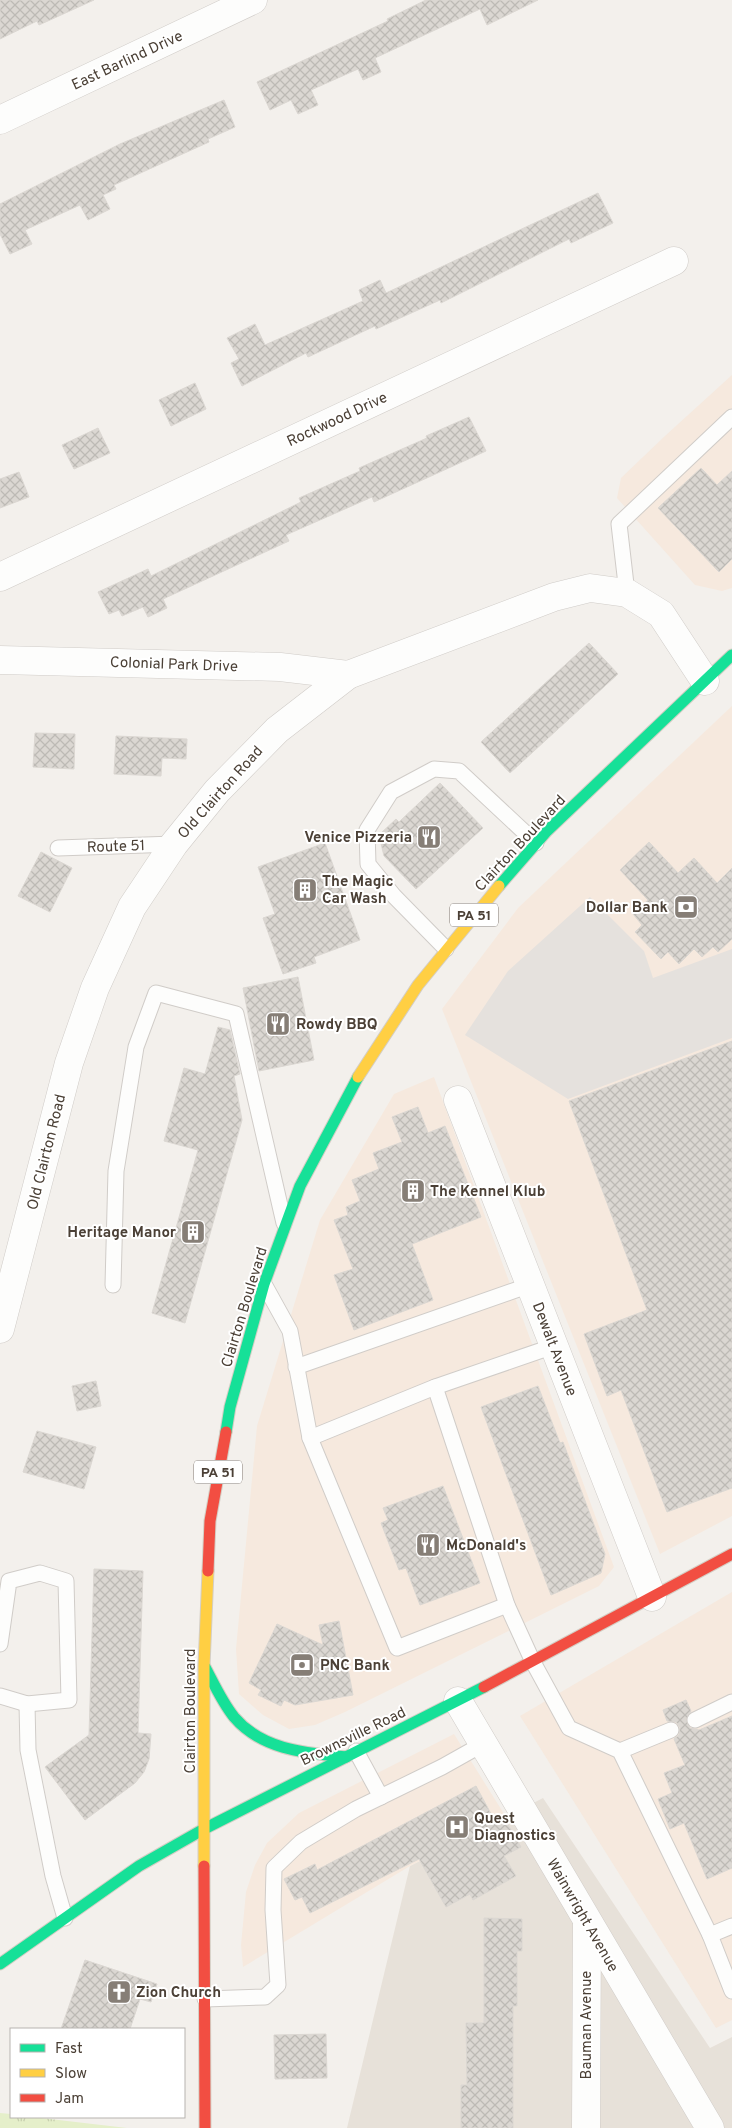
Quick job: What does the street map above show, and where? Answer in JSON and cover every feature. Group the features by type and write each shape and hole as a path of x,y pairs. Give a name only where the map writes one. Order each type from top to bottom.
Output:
{"main road":[{"name":"Clairton Boulevard","path":"205,2128 204,1666 210,1521 230,1407 264,1284 300,1186 360,1073 418,985 536,843 732,655"},
{"name":"Brownsville Road","path":"0,1964 139,1866 204,1829 533,1662 732,1554"},
{"path":"204,1666 234,1717 263,1742 281,1749 351,1754"}],"street":[{"name":"East Barlind Drive","path":"0,120 254,0"},
{"name":"Rockwood Drive","path":"0,577 674,261"},
{"name":"Old Clairton Road","path":"0,1330 69,1063 95,988 132,907 174,844 218,791 277,730 348,675 554,597 590,588 627,594 661,614 705,681"},
{"name":"Colonial Park Drive","path":"0,660 280,667 348,675"},
{"name":"Dewalt Avenue","path":"458,1100 652,1597"},
{"name":"Wainwright Avenue","path":"458,1701 710,2128"},
{"name":"Bauman Avenue","path":"586,2128 587,1922"}],"lane":[{"path":"627,594 618,524 732,417"},
{"path":"446,949 394,896 368,864 366,830 391,792 434,769 459,771 536,843"},
{"name":"Route 51","path":"58,848 174,844"},
{"path":"113,1285 116,1171 136,1047 156,992 236,1014 285,1226"},
{"path":"264,1284 290,1331 310,1438 397,1648 508,1605"},
{"path":"296,1367 530,1285"},
{"path":"310,1438 434,1387 554,1346"},
{"path":"434,1387 508,1605 533,1662 569,1728 620,1751 710,1935 732,1991"},
{"path":"0,1644 9,1580 40,1573 66,1581 69,1700 27,1704 0,1696"},
{"path":"695,1720 732,1702"},
{"path":"27,1704 28,1750 53,1876 66,1918"},
{"path":"620,1751 671,1730"},
{"path":"205,1999 265,1997 278,1985 273,1910 274,1868 301,1842 483,1744"},
{"path":"351,1754 381,1798"},
{"path":"710,1935 732,1926"}],"shaded area":[{"path":"732,375 732,588 722,591 695,585 617,498 621,478"},
{"path":"732,706 732,1516 660,1554 442,1009 518,908"},
{"path":"590,897 644,951 653,978 732,949 732,1038 568,1099 465,1035 508,971"},
{"path":"434,1077 614,1567 599,1586 345,1712 315,1725 289,1729 263,1715 239,1694 236,1649 257,1426 320,1220 394,1094"},
{"path":"732,1592 732,2020 716,2028 520,1716"},
{"path":"454,1734 506,1817 410,1866 243,1967 241,1945 246,1892 255,1865 267,1843 299,1813"},
{"path":"543,1798 710,2048 732,2037 732,2128 347,2128 410,1866"}],"green space":[{"path":"0,2113 10,2114 10,2118 42,2118 127,2128 0,2128"}],"building":[{"path":"0,0 94,0 39,25 37,21 0,39"},
{"path":"426,0 538,0 487,25 480,9 375,58 381,72 363,80 358,69 311,90 318,105 298,114 291,100 270,110 257,82 388,21 387,19"},
{"path":"224,100 235,127 208,139 209,142 114,185 116,189 103,195 110,209 88,220 80,205 25,230 32,244 10,254 0,234 0,204 120,144"},
{"path":"598,193 613,223 571,243 569,239 441,303 440,300 376,329 375,326 308,357 306,353 242,386 231,363 239,359 227,338 255,324 265,345 363,301 359,290 380,280 386,293"},
{"path":"195,383 206,409 171,426 159,400"},
{"path":"469,417 486,451 374,502 372,497 286,535 289,541 163,599 167,608 148,617 143,607 122,616 119,610 109,614 98,592 148,569 151,576 301,502 299,498 360,471 359,468"},
{"path":"98,428 110,453 74,469 62,445"},
{"path":"701,468 717,485 732,471 732,559 719,572 658,508"},
{"path":"19,472 29,497 0,508 0,479"},
{"path":"589,643 618,674 510,773 481,742"},
{"path":"35,733 75,734 74,769 33,767"},
{"path":"116,736 187,739 186,759 162,758 161,776 114,774"},
{"name":"Venice Pizzeria","path":"440,783 483,828 416,889 384,856 379,835 396,819 399,822"},
{"name":"Dollar Bank","path":"649,842 678,873 694,858 717,883 732,868 732,939 718,952 713,947 702,957 694,949 679,964 668,952 661,959 635,932 642,925 633,914 648,900 620,870"},
{"name":"The Magic Car Wash","path":"325,843 360,940 314,957 316,963 283,974 263,918 275,914 258,867"},
{"path":"41,852 72,868 50,912 18,896"},
{"name":"Rowdy BBQ","path":"298,977 314,1060 259,1071 243,988"},
{"name":"Heritage Manor","path":"218,1027 230,1030 240,1074 234,1076 242,1120 185,1323 152,1313 198,1150 164,1141 184,1068 205,1074"},
{"path":"732,1041 732,1488 667,1512 621,1390 607,1396 584,1334 647,1310 569,1101"},
{"name":"The Kennel Klub","path":"418,1107 428,1133 445,1126 481,1217 412,1244 433,1300 354,1330 334,1275 353,1269 334,1220 348,1215 346,1207 360,1201 352,1180 379,1169 373,1153 402,1142 392,1117"},
{"path":"96,1381 101,1406 77,1411 72,1386"},
{"path":"538,1386 560,1443 563,1442 605,1554 601,1573 551,1595 481,1407"},
{"path":"37,1431 96,1447 84,1489 23,1472"},
{"name":"McDonald's","path":"443,1486 480,1583 420,1605 406,1568 399,1570 381,1523 388,1520 383,1508"},
{"path":"94,1569 143,1571 138,1733 151,1734 149,1759 144,1772 135,1783 85,1820 45,1767 89,1735"},
{"name":"PNC Bank","path":"339,1621 353,1695 295,1705 284,1700 281,1706 258,1695 261,1690 249,1683 277,1624 323,1645 319,1625"},
{"path":"686,1700 691,1711 686,1720 690,1728 699,1730 732,1716 732,1868 707,1879 684,1823 670,1829 658,1799 672,1793 664,1773 685,1765 674,1739 679,1735 680,1727 676,1722 667,1721 663,1710"},
{"path":"476,1786 496,1823 504,1818 521,1847 504,1856 516,1876 473,1900 470,1894 446,1907 419,1859 310,1913 302,1897 295,1900 284,1879 315,1864 317,1870"},
{"path":"484,1918 522,1919 522,1951 517,1951 517,2006 513,2006 513,2128 461,2128 461,2085 467,2085 466,2023 484,2023"},
{"name":"Zion Church","path":"85,1960 157,1984 151,2002 140,1999 130,2028 61,2028"},
{"path":"326,2034 327,2078 275,2079 274,2035"}],"traffic: fast":[{"path":"499,886 547,831 732,655"},
{"path":"226,1432 230,1407 264,1284 300,1186 358,1077"},
{"path":"205,1667 234,1717 258,1737 285,1748 315,1754 346,1757"},
{"path":"0,1964 139,1866 204,1829 484,1687"}],"traffic: slow":[{"path":"358,1077 418,985 499,886"},
{"path":"204,1866 204,1666 208,1571"}],"traffic: jam":[{"path":"208,1571 210,1521 226,1432"},
{"path":"484,1687 732,1554"},
{"path":"204,1866 205,2128"}],"place":[{"name":"Venice Pizzeria","path":"429,837"},
{"name":"The Magic Car Wash","path":"305,890"},
{"name":"Dollar Bank","path":"686,907"},
{"name":"Rowdy BBQ","path":"278,1024"},
{"name":"The Kennel Klub","path":"413,1191"},
{"name":"Heritage Manor","path":"193,1232"},
{"name":"McDonald's","path":"428,1545"},
{"name":"PNC Bank","path":"302,1665"},
{"name":"Quest Diagnostics","path":"457,1827"},
{"name":"Zion Church","path":"119,1992"}]}
